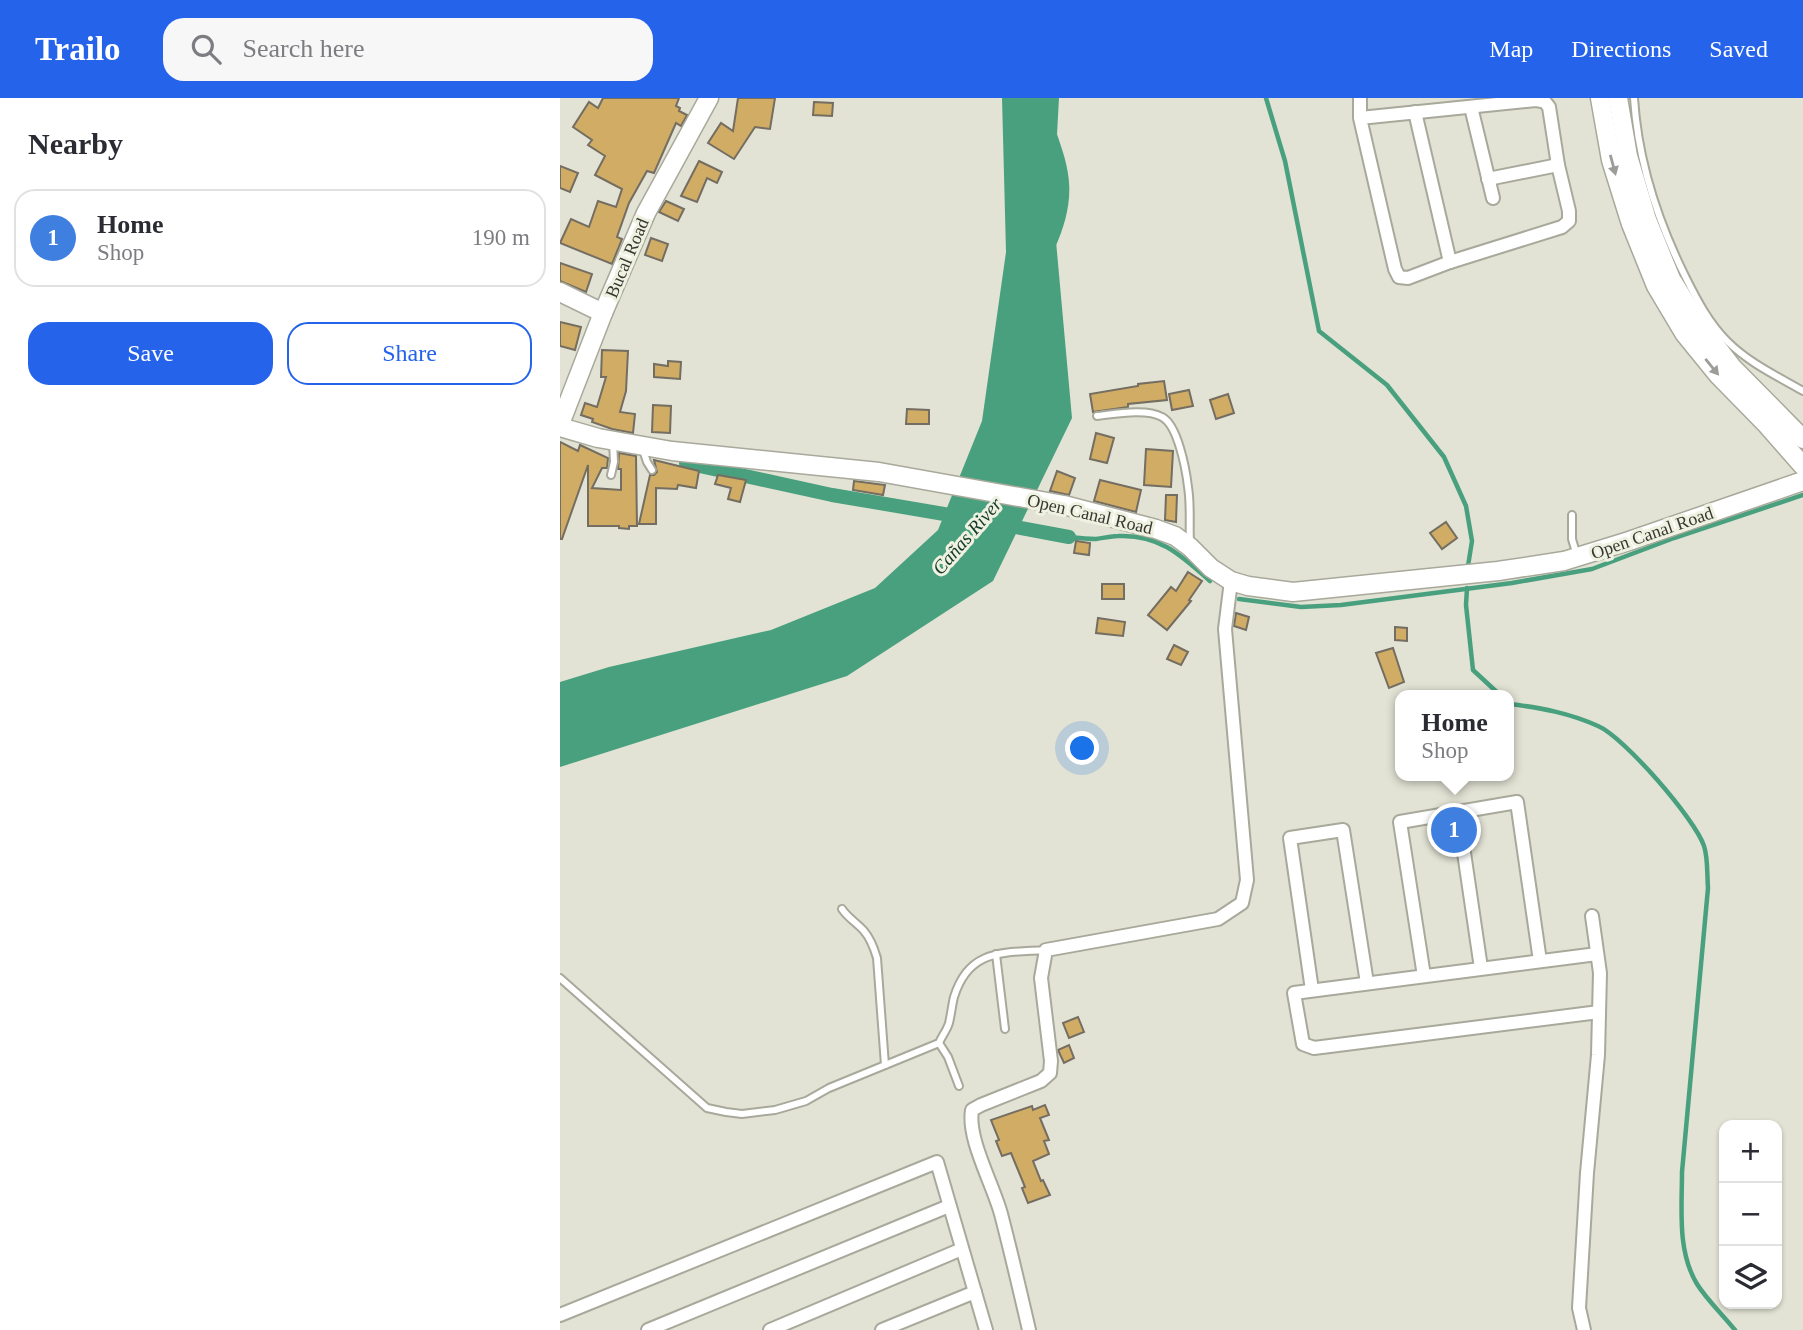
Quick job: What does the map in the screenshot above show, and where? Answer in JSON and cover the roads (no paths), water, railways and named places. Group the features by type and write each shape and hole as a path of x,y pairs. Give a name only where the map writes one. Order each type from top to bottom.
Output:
{"street":[{"name":"Bucal Road","path":"560,425 603,313 646,213 709,98"},
{"path":"1360,98 1360,118 1395,270 1399,277 1408,278 1562,227 1569,221 1549,107 1545,102 1536,100 1360,118"},
{"path":"1600,98 1611,160 1631,224 1656,286 1685,333 1719,376 1768,425 1803,466"},
{"path":"1618,98 1628,156 1647,220 1671,278 1698,323 1732,367 1803,439"},
{"path":"1471,107 1493,198"},
{"path":"1415,112 1450,262"},
{"path":"1489,179 1558,165"},
{"path":"560,292 603,313"},
{"name":"Open Canal Road","path":"560,425 613,441 642,446 712,456 857,470 1065,505 1175,536 1211,568 1231,581 1293,592 1498,571 1578,558 1803,481"},
{"path":"1029,1330 1000,1211 972,1132 972,1110 1041,1081 1050,1073 1051,1061 1041,978 1046,950 1218,919 1241,903 1247,880 1225,629 1231,581"},
{"path":"1424,976 1400,822 1517,802 1540,961"},
{"path":"1458,812 1481,968"},
{"path":"1312,990 1290,838 1343,831 1367,983"},
{"path":"1584,1330 1579,1308 1587,1173 1598,1055 1600,973 1592,916"},
{"path":"1597,954 1294,992 1303,1044 1314,1048 1599,1012"},
{"path":"560,1315 937,1162 986,1330"},
{"path":"648,1330 950,1206"},
{"path":"770,1330 962,1249"},
{"path":"882,1330 975,1292"}],"lane":[{"path":"1634,98 1646,175 1656,210 1700,306 1726,340 1751,361 1803,391"},
{"path":"1097,416 1131,411 1161,416 1171,424 1178,440 1188,488 1190,547"},
{"path":"611,475 614,462 613,441"},
{"path":"642,446 652,470"},
{"path":"1572,515 1573,539 1578,558"},
{"path":"842,909 873,943 877,958 886,1065"},
{"path":"560,978 707,1108 742,1114 775,1110 806,1101 829,1088 939,1042 948,1026 962,975 977,962 996,954 1046,950"},
{"path":"996,954 1005,1029"},
{"path":"939,1042 959,1086"}],"water":[{"path":"1002,98 1059,98 1053,208 1072,418 993,581 847,676 560,767 560,682 609,667 771,630 875,588 938,530 982,421 1006,252"}],"waterway":[{"name":"Cañas River","path":"1033,98 1051,154 1057,186 1052,223 1043,245"},
{"path":"1266,98 1285,161 1319,331 1387,385 1444,457 1466,506 1472,541 1468,566"},
{"path":"686,463 832,495 962,517"},
{"path":"1239,599 1301,607 1341,605 1512,583 1592,569 1674,538 1803,495"},
{"path":"1000,524 1069,537"},
{"path":"1069,537 1096,539 1133,536 1146,539 1179,555 1210,581"},
{"path":"1467,588 1466,605 1473,670 1495,690"},
{"path":"1514,705 1566,714 1610,733 1641,762 1673,799 1704,846 1708,888 1682,1172 1681,1215 1686,1258 1697,1284 1735,1330"}],"place":[{"name":"Home","path":"1454,830"}]}
